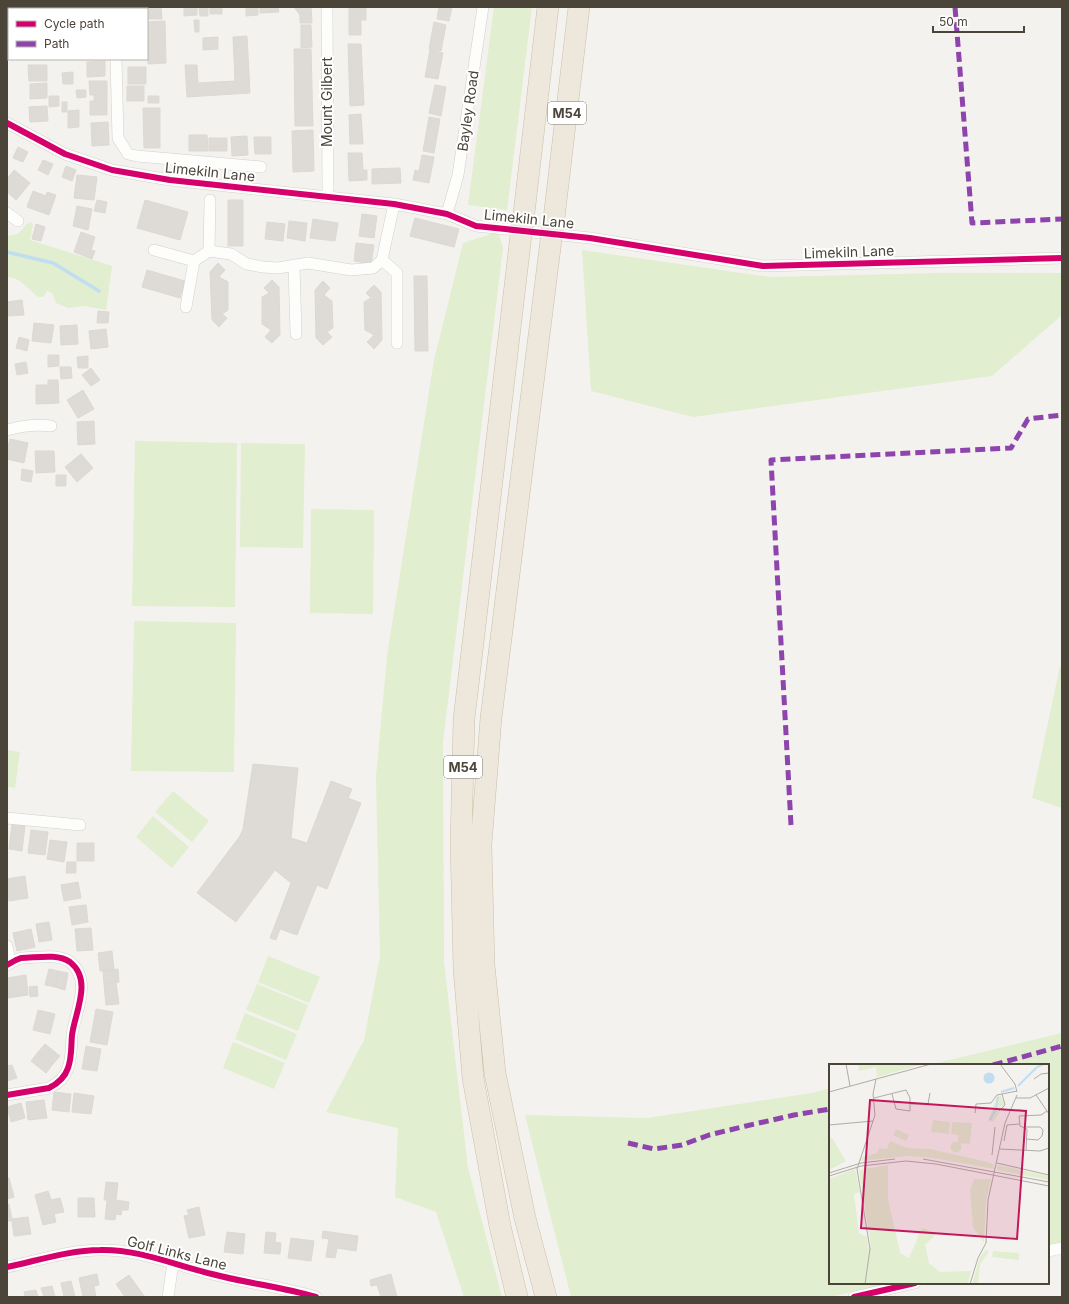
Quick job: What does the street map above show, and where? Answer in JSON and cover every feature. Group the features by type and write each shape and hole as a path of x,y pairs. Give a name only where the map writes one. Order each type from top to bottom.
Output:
{"highway":[{"name":"M54","path":"517,1297 500,1226 473,1078 464,969 461,844 464,719 548,7"},
{"name":"M54","path":"546,1297 525,1218 495,1073 484,965 481,844 491,718 579,7"}],"street":[{"name":"Mount Gilbert","path":"327,7 328,196"},
{"name":"Bayley Road","path":"447,214 458,175 483,7"},
{"path":"116,60 118,138 128,154 261,167"},
{"name":"Limekiln Lane","path":"7,123 65,154 112,170 170,180 394,204 447,214 476,226 590,238 763,266 1062,258"},
{"path":"209,251 210,200"},
{"path":"154,250 194,260 209,251 231,254 247,264 263,267 278,268 308,263 337,269 351,270 373,268 382,260 394,204"},
{"path":"7,213 18,222"},
{"path":"186,308 194,260"},
{"path":"382,260 397,273 397,343"},
{"path":"294,265 296,334"},
{"path":"7,430 24,426 51,426"},
{"path":"7,818 80,825"},
{"path":"7,946 9,963 21,958 56,957 64,959 71,963 77,970 81,977 82,986 74,1024 70,1059 68,1069 64,1076 49,1088 7,1095"},
{"path":"1049,1252 1062,1248"},
{"name":"Golf Links Lane","path":"7,1267 76,1252 100,1250 124,1251 213,1275 316,1297"},
{"path":"168,1297 173,1263"},
{"path":"854,1297 911,1284"}],"green space":[{"path":"494,7 532,7 507,210 468,205"},
{"path":"30,222 33,224 30,240 112,266 106,310 84,306 68,308 56,303 52,293 47,291 43,297 38,297 20,281 7,277 7,236 18,234"},
{"path":"498,232 503,248 443,742 444,962 468,1168 502,1297 464,1297 436,1212 395,1197 398,1128 326,1112 364,1040 380,956 376,777 387,656 434,360 463,243"},
{"path":"582,250 770,277 939,273 1062,273 1062,315 992,376 693,417 591,391"},
{"path":"135,441 237,443 235,607 132,606"},
{"path":"241,443 305,444 303,548 240,547"},
{"path":"311,509 374,510 373,614 310,613"},
{"path":"134,621 236,623 234,772 131,771"},
{"path":"1060,666 1062,668 1062,808 1032,798"},
{"path":"7,750 20,752 15,788 7,787"},
{"path":"173,791 209,821 192,842 155,812"},
{"path":"153,816 189,847 172,868 136,837"},
{"path":"268,956 320,977 309,1003 258,982"},
{"path":"257,984 308,1005 298,1031 246,1010"},
{"path":"245,1013 297,1034 286,1060 235,1039"},
{"path":"1062,1033 1062,1244 1049,1247 1049,1064 933,1064"},
{"path":"233,1042 285,1063 274,1089 223,1068"},
{"path":"829,1088 829,1284 887,1284 830,1297 571,1297 525,1115 647,1118 812,1093"}],"building":[{"path":"161,7 162,19 148,19 148,8 142,8"},
{"path":"184,7 197,7 197,15 184,16"},
{"path":"199,7 208,7 208,16 200,16"},
{"path":"210,7 222,7 222,14 210,14"},
{"path":"246,7 258,7 258,15 246,16"},
{"path":"260,7 278,7 279,12 260,13"},
{"path":"294,7 311,7 312,23 300,23 300,15"},
{"path":"349,7 366,7 366,20 361,20 361,35 349,35"},
{"path":"439,7 452,7 449,21 437,19"},
{"path":"194,20 199,20 199,32 195,32"},
{"path":"165,21 166,63 148,64 148,22"},
{"path":"434,22 446,25 441,51 429,49"},
{"path":"301,25 311,25 312,47 301,48"},
{"path":"247,36 250,93 187,97 185,65 197,65 198,83 235,81 233,37"},
{"path":"218,37 218,49 203,50 203,38"},
{"path":"348,44 361,44 364,105 350,106"},
{"path":"294,49 311,49 313,126 295,126"},
{"path":"430,50 443,53 438,79 425,77"},
{"path":"105,61 105,76 87,77 87,62"},
{"path":"28,65 47,65 47,81 29,81"},
{"path":"128,67 146,67 146,84 128,84"},
{"path":"73,72 73,84 63,84 62,73"},
{"path":"89,81 107,81 107,115 90,115 90,101 94,101 94,95 90,95"},
{"path":"47,83 47,98 30,99 30,84"},
{"path":"435,85 446,87 441,116 429,113"},
{"path":"127,86 144,86 144,101 127,101"},
{"path":"76,90 86,90 86,97 77,98"},
{"path":"49,96 59,96 59,106 49,107"},
{"path":"148,96 159,96 159,103 148,103"},
{"path":"62,102 67,102 67,112 62,112"},
{"path":"47,106 48,121 30,122 29,107"},
{"path":"143,108 160,108 160,148 144,148"},
{"path":"79,110 79,127 68,128 68,111"},
{"path":"361,114 363,144 350,144 349,115"},
{"path":"429,117 440,119 434,153 423,151"},
{"path":"108,122 109,145 92,146 91,123"},
{"path":"313,130 314,171 293,172 292,131"},
{"path":"189,135 207,135 208,151 189,151"},
{"path":"247,136 248,155 232,156 231,137"},
{"path":"254,137 271,137 271,154 255,154"},
{"path":"209,138 227,138 227,151 209,151"},
{"path":"18,147 28,152 23,162 13,158"},
{"path":"348,153 362,153 363,170 367,170 367,180 349,181"},
{"path":"422,155 434,157 429,183 413,180 415,170 419,171"},
{"path":"43,160 53,164 48,175 38,170"},
{"path":"66,166 76,170 72,181 62,177"},
{"path":"400,168 401,183 372,184 372,169"},
{"path":"14,170 30,183 16,200 7,192 7,179"},
{"path":"77,175 97,177 94,200 74,198"},
{"path":"33,191 46,196 47,192 56,195 49,215 27,207"},
{"path":"97,200 107,202 105,213 94,211"},
{"path":"145,200 188,212 180,240 137,228"},
{"path":"228,200 243,200 243,246 228,246"},
{"path":"77,206 92,209 88,230 73,226"},
{"path":"362,214 377,216 374,238 359,236"},
{"path":"415,218 459,229 454,247 410,236"},
{"path":"313,219 338,223 335,241 310,238"},
{"path":"289,221 307,223 305,241 287,238"},
{"path":"267,222 285,224 283,241 265,239"},
{"path":"36,224 45,227 41,241 32,239"},
{"path":"81,232 95,237 91,250 95,251 92,259 74,252"},
{"path":"356,243 374,245 371,264 354,261"},
{"path":"218,263 225,270 219,277 228,282 228,310 222,314 227,318 219,327 212,320 210,272"},
{"path":"147,270 185,281 180,298 142,287"},
{"path":"414,276 427,276 428,351 415,351"},
{"path":"272,280 279,287 280,335 272,343 265,337 271,330 262,324 262,297 269,293 264,288"},
{"path":"323,281 330,288 324,295 332,301 333,328 327,332 332,337 323,345 316,338 315,290"},
{"path":"374,285 381,292 382,340 374,349 367,342 374,335 365,330 364,302 371,298 366,293"},
{"path":"22,300 24,315 7,316 7,302"},
{"path":"98,311 109,312 108,323 97,323"},
{"path":"34,323 54,325 51,343 32,341"},
{"path":"77,325 78,344 61,345 60,326"},
{"path":"106,329 108,347 91,349 89,331"},
{"path":"19,337 29,340 27,351 16,348"},
{"path":"48,355 59,355 59,366 48,367"},
{"path":"88,356 88,368 78,368 77,357"},
{"path":"26,362 28,373 17,375 15,364"},
{"path":"60,367 71,367 72,378 61,379"},
{"path":"91,368 100,380 91,386 82,375"},
{"path":"48,380 58,380 59,403 36,404 36,385 48,385"},
{"path":"83,390 94,409 78,418 67,400"},
{"path":"94,421 95,444 78,445 77,422"},
{"path":"10,439 28,443 24,463 7,459 7,450"},
{"path":"35,451 54,451 55,472 36,473"},
{"path":"81,454 93,468 77,482 65,467"},
{"path":"22,469 33,471 31,482 21,480"},
{"path":"56,475 66,475 66,486 56,486"},
{"path":"253,764 298,768 291,838 307,843 331,781 352,789 348,798 361,803 327,889 317,885 297,935 280,929 276,940 270,938 291,883 275,870 236,922 197,893 240,836 243,829"},
{"path":"12,824 25,826 22,851 9,849"},
{"path":"31,830 48,832 45,855 28,853"},
{"path":"50,840 67,842 64,862 47,859"},
{"path":"77,843 94,843 94,861 77,861"},
{"path":"67,862 76,862 76,873 66,873"},
{"path":"25,876 28,898 9,901 7,879"},
{"path":"78,882 81,898 64,901 61,885"},
{"path":"86,905 88,922 72,925 69,907"},
{"path":"49,922 52,940 39,942 36,924"},
{"path":"91,928 93,950 77,951 75,929"},
{"path":"31,929 35,947 17,951 13,933"},
{"path":"112,951 114,970 100,971 98,953"},
{"path":"49,969 58,971 55,987 45,985"},
{"path":"118,969 119,982 104,984 103,971"},
{"path":"58,971 68,973 65,990 55,987"},
{"path":"26,975 28,995 8,998 7,978"},
{"path":"116,983 119,1004 106,1005 104,984"},
{"path":"37,986 38,996 30,997 29,987"},
{"path":"96,1009 113,1012 107,1045 90,1042"},
{"path":"38,1010 55,1014 50,1034 33,1030"},
{"path":"45,1044 60,1056 53,1064 38,1052"},
{"path":"86,1046 101,1049 97,1071 82,1069"},
{"path":"38,1052 53,1064 46,1073 31,1061"},
{"path":"12,1065 17,1078 7,1081 7,1066"},
{"path":"54,1092 71,1094 69,1112 52,1110"},
{"path":"74,1093 94,1096 91,1114 72,1112"},
{"path":"44,1100 47,1118 28,1120 26,1102"},
{"path":"21,1103 25,1118 11,1122 7,1107"},
{"path":"7,1178 9,1178 14,1197 7,1199"},
{"path":"106,1182 118,1183 116,1200 129,1202 128,1210 122,1210 121,1215 116,1214 115,1220 105,1219 107,1200 104,1200"},
{"path":"48,1191 51,1200 60,1198 64,1212 54,1214 56,1222 43,1225 35,1195"},
{"path":"78,1198 94,1198 95,1217 78,1217"},
{"path":"7,1204 9,1204 12,1219 28,1217 31,1234 14,1236 12,1221 7,1221"},
{"path":"199,1207 205,1235 189,1238 184,1216 189,1215 187,1210"},
{"path":"323,1231 358,1236 356,1251 337,1248 335,1258 326,1257 329,1239 322,1238"},
{"path":"227,1232 245,1234 243,1254 224,1252"},
{"path":"266,1232 276,1233 275,1242 281,1243 280,1254 264,1253"},
{"path":"291,1238 314,1241 311,1261 288,1258"},
{"path":"97,1274 99,1285 94,1286 96,1297 83,1297 79,1278"},
{"path":"391,1274 397,1297 381,1297 377,1285 371,1286 370,1280"},
{"path":"129,1275 145,1297 125,1297 116,1284"},
{"path":"71,1281 75,1297 64,1297 61,1283"},
{"path":"52,1286 55,1297 44,1297 41,1288"},
{"path":"36,1290 38,1297 25,1297 24,1292"}],"waterway":[{"path":"7,252 53,263 99,291"}],"marked path":[{"path":"955,7 972,223 1062,219"},
{"path":"791,825 771,460 1011,448 1028,419 1062,415"},
{"path":"997,1064 1062,1046"},
{"path":"628,1143 654,1149 682,1145 709,1135 794,1115 829,1109"}],"cycle path":[{"path":"7,123 65,154 112,170 170,180 394,204 447,214 476,226 590,238 763,266 1062,258"},
{"path":"7,965 21,958 53,957 65,959 77,969 82,987 72,1035 70,1060 63,1077 49,1088 7,1095"},
{"path":"7,1267 53,1256 89,1250 114,1250 156,1258 225,1277 290,1290 316,1297"},
{"path":"854,1297 911,1284"}]}
